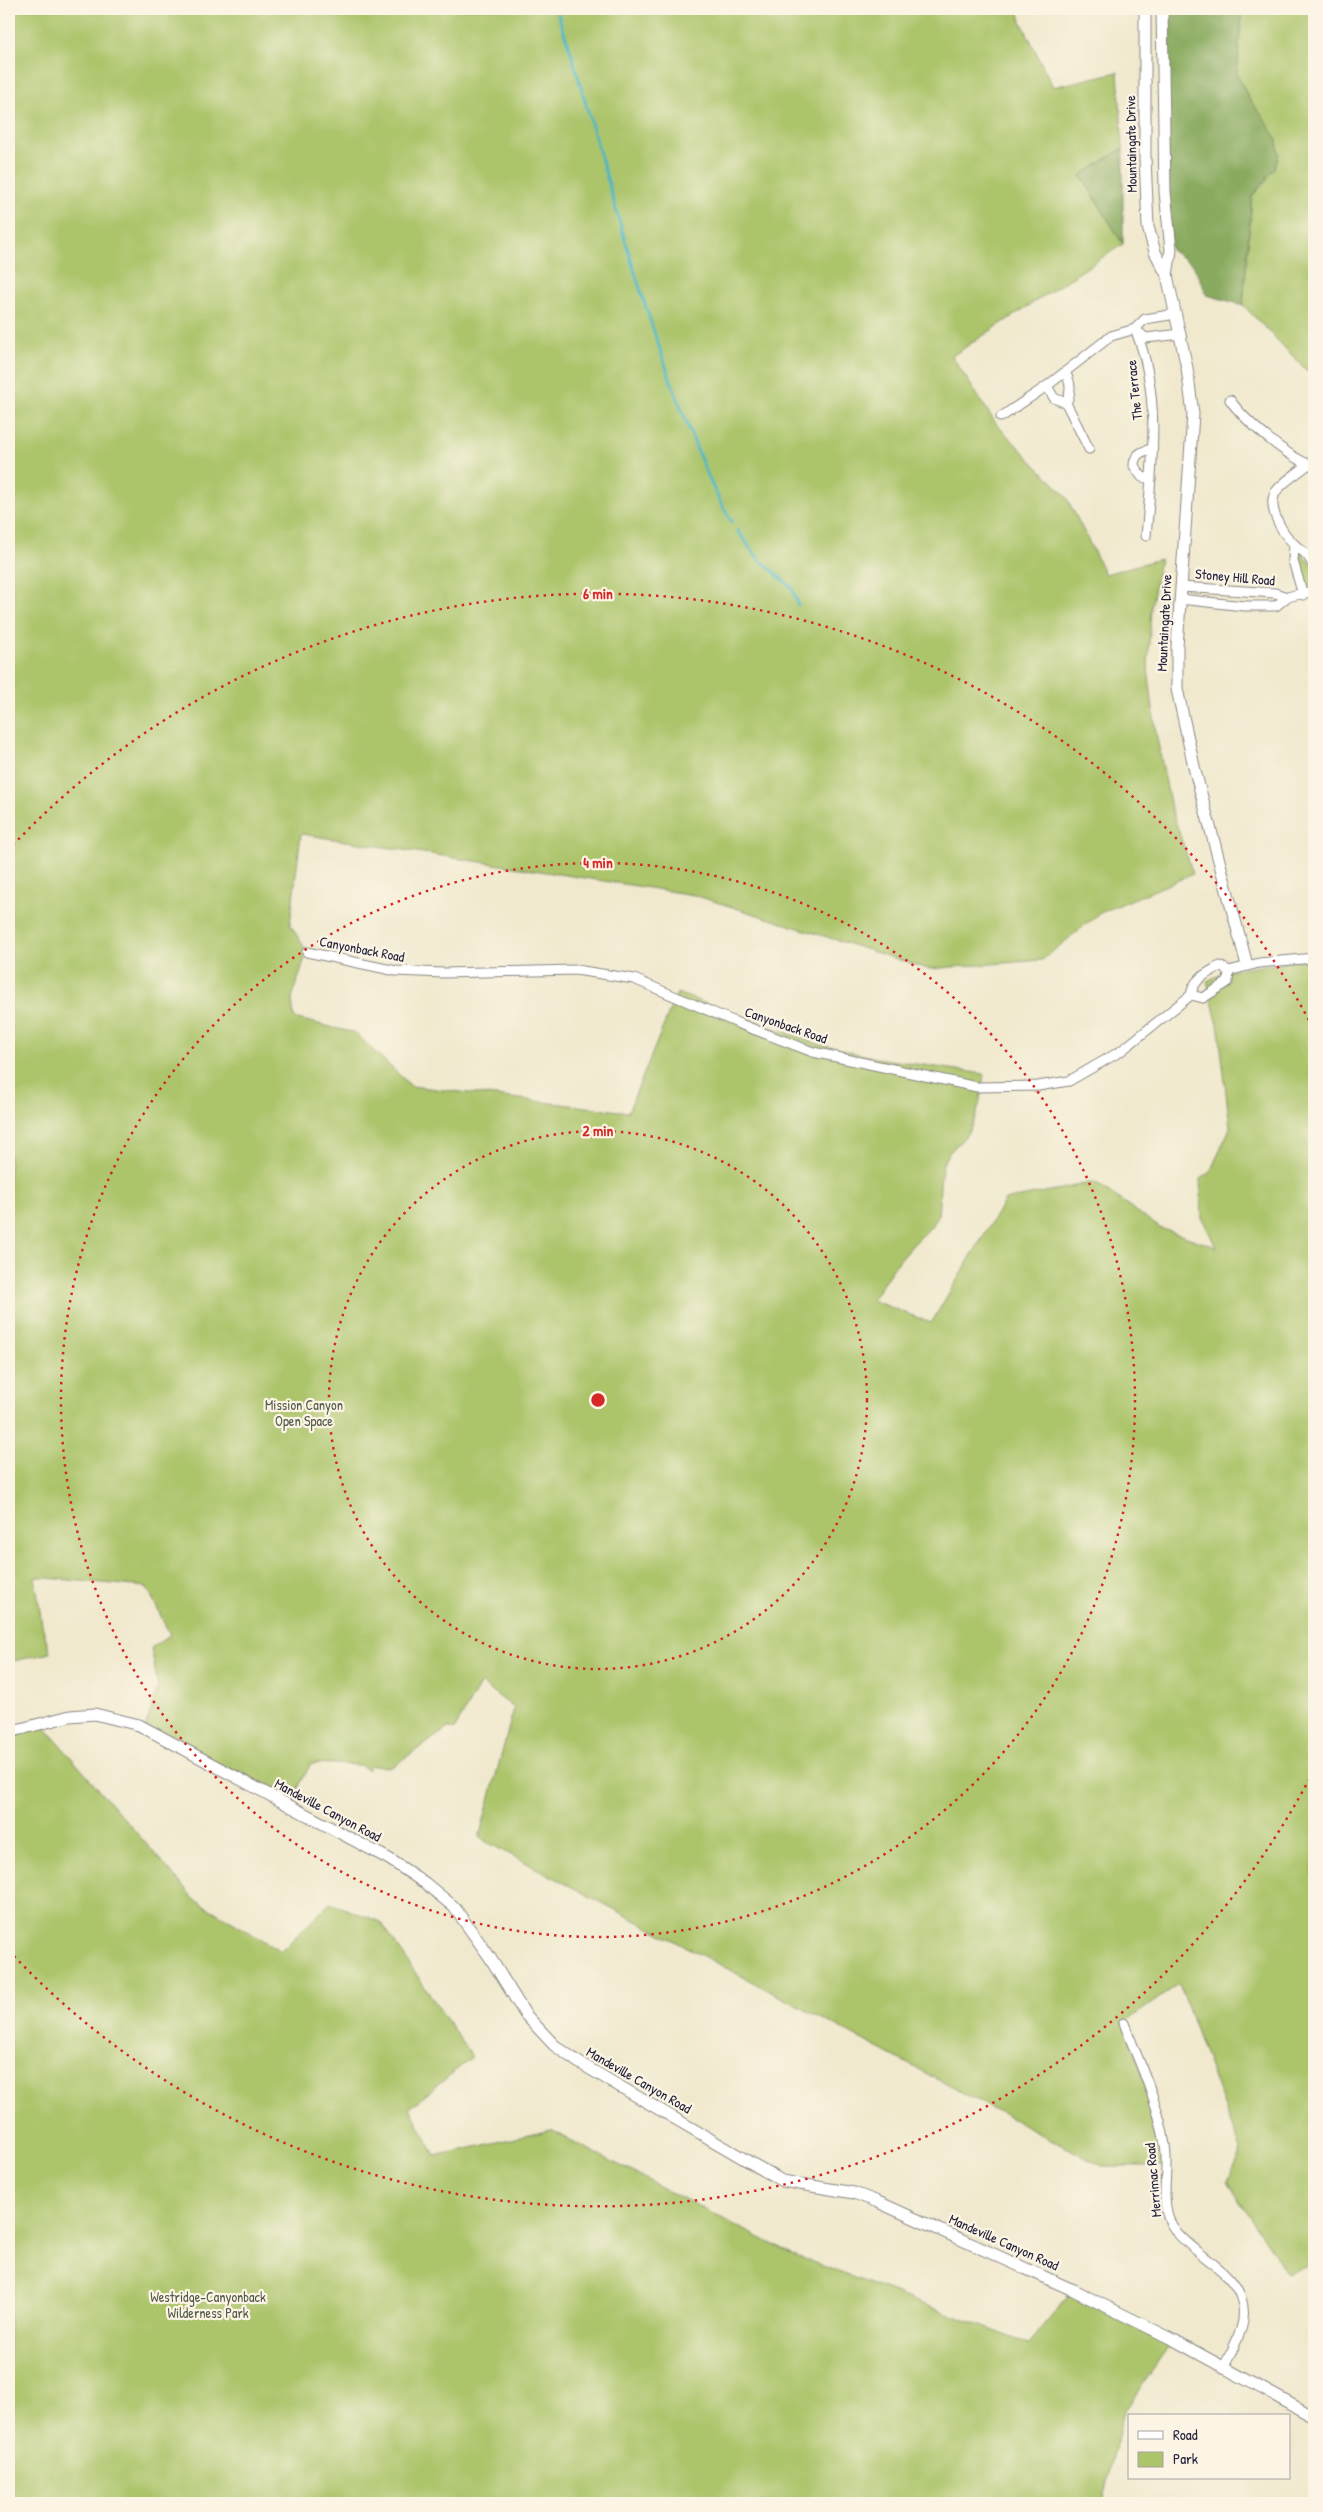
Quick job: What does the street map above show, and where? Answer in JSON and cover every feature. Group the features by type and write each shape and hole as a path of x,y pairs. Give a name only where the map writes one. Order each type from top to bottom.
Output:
{"street":[{"name":"Mountaingate Drive","path":"1145,9 1145,158 1148,227 1155,252 1168,276 1188,368 1193,414 1180,593 1177,689 1183,726 1247,965"},
{"name":"Mountaingate Drive","path":"1162,9 1165,192 1171,250 1168,276"},
{"path":"1000,417 1047,386 1111,336 1135,329 1145,319 1176,314"},
{"path":"1135,329 1146,338 1180,334"},
{"name":"The Terrace","path":"1135,329 1143,350 1147,369 1152,449 1146,536"},
{"path":"1065,372 1071,383 1066,403"},
{"path":"1047,386 1054,398 1066,403 1090,449"},
{"path":"1230,400 1239,413 1260,433 1312,465 1278,489 1273,500 1280,525 1294,544 1307,553 1314,567"},
{"path":"1151,479 1137,473 1134,460 1144,450 1152,449"},
{"path":"1294,544 1294,561 1303,595"},
{"name":"Stoney Hill Road","path":"1180,593 1244,606 1276,606 1288,598 1314,591"},
{"path":"1244,606 1245,592"},
{"name":"Stoney Hill Road","path":"1180,593 1275,592 1288,598"},
{"name":"Canyonback Road","path":"307,952 396,971 443,973 576,970 634,979 740,1024 813,1052 977,1087 1038,1086 1069,1081 1121,1051 1191,995 1193,984 1216,968"},
{"path":"1221,986 1216,968 1229,971 1247,965 1314,958"},
{"path":"1191,995 1203,998 1228,982 1229,971"},
{"name":"Mandeville Canyon Road","path":"9,1732 70,1716 95,1714 139,1725 389,1859 425,1883 454,1907 525,2014 538,2030 578,2062 629,2093 782,2181 854,2194 878,2202 1073,2290 1174,2340 1223,2369 1314,2417"},
{"name":"Merrimac Road","path":"1124,2023 1161,2127 1167,2166 1165,2192 1168,2216 1174,2228 1236,2287 1241,2298 1244,2320 1223,2369"}],"green space":[{"name":"Mission Canyon Open Space","path":"9,9 1018,9 1021,21 1053,87 1118,72 1123,148 1081,176 1123,244 952,356 997,425 1066,496 1105,574 1160,559 1151,608 1148,668 1156,733 1171,808 1193,874 1100,913 1042,960 928,969 694,895 301,834 290,924 307,952 292,998 294,1018 355,1033 411,1086 628,1112 677,993 818,1044 876,1058 984,1074 979,1105 971,1127 964,1138 947,1155 943,1164 936,1220 899,1260 872,1300 931,1323 1005,1200 1095,1182 1160,1228 1216,1247 1202,1218 1200,1179 1210,1172 1230,1128 1219,1030 1207,981 1228,971 1314,958 1314,2262 1287,2274 1227,2182 1241,2151 1179,1984 1124,2023 1161,2127 1167,2166 1102,2166 479,1838 514,1708 481,1683 454,1730 448,1728 392,1767 370,1766 367,1770 360,1765 311,1763 294,1796 285,1791 279,1801 145,1729 158,1687 151,1648 170,1635 147,1587 35,1577 42,1625 50,1653 9,1662"},
{"path":"1162,9 1242,9 1237,74 1250,101 1264,118 1277,140 1279,154 1275,168 1252,196 1243,305 1207,295 1193,265 1171,250"},
{"path":"1242,9 1314,9 1314,378 1243,305 1252,196 1267,180 1264,118 1250,101 1237,74"},
{"path":"1123,148 1123,244 1081,175"},
{"path":"1294,544 1314,567 1314,591 1303,595"},
{"name":"Westridge-Canyonback Wilderness Park","path":"42,1724 195,1900 281,1951 330,1903 381,1922 472,2057 410,2108 435,2156 551,2130 791,2254 1029,2344 1073,2290 1174,2340 1124,2411 1102,2503 9,2503 9,1732"}],"waterway":[{"path":"556,9 571,52 647,312 701,461 732,522"},
{"path":"737,530 758,558 792,588 798,605"}]}
